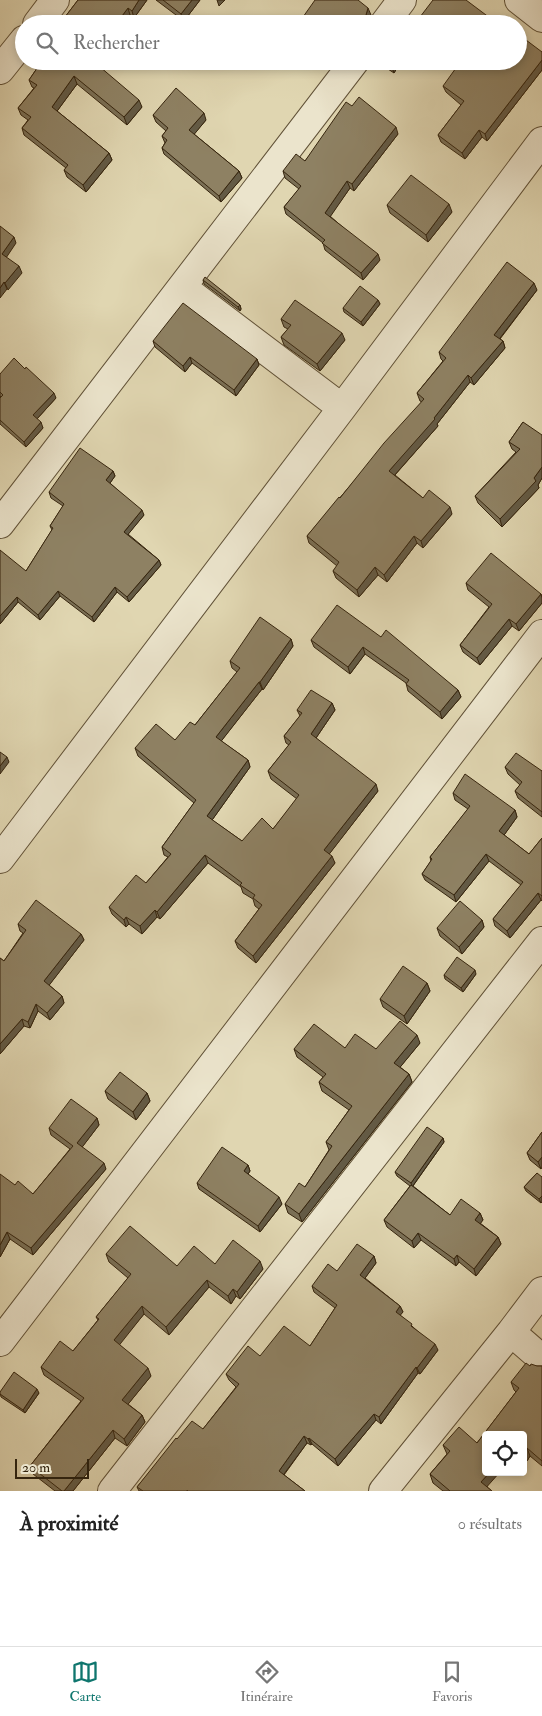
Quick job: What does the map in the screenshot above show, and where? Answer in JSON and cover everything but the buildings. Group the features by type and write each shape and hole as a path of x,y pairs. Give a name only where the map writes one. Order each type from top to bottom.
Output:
{"street":[{"path":"43,15 55,0"},
{"path":"391,15 402,0"},
{"path":"519,0 542,18"},
{"path":"0,70 15,51"},
{"path":"0,524 348,70"},
{"path":"0,858 542,141"},
{"path":"182,287 342,408"},
{"path":"0,1342 542,634"},
{"path":"112,1491 542,941"},
{"path":"383,1491 542,1291"},
{"path":"511,1332 542,1359"}]}
